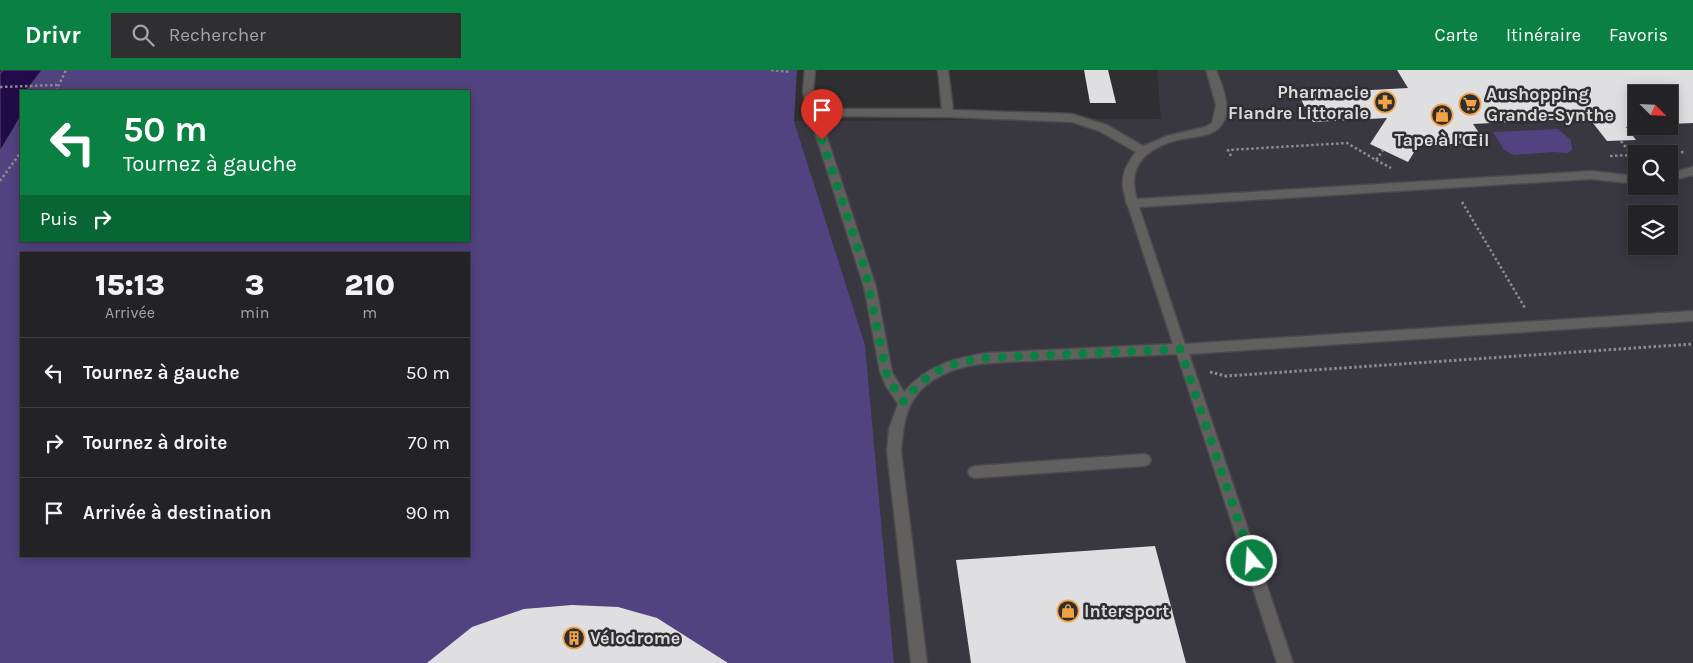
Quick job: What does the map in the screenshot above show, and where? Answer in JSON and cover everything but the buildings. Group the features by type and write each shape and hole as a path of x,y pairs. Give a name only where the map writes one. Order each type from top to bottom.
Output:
{"street":[{"path":"810,70 808,91 813,112 870,287 886,372 890,382 904,402"},
{"path":"943,70 948,113"},
{"path":"1211,70 1220,103 1220,115 1216,125 1207,130 1160,141 1143,151 1128,170 1127,186 1131,203 1285,663"},
{"path":"813,112 948,113 1072,118 1103,128 1143,151"},
{"path":"1678,175 1693,171"},
{"path":"1131,203 1591,176 1628,179"},
{"path":"919,663 894,451 895,425 904,402 920,381 940,369 962,362 987,358 1180,349 1693,316"},
{"path":"975,472 1144,460"}],"path":[{"path":"56,90 66,70"},
{"path":"0,87 58,85"},
{"path":"1621,140 1628,150"},
{"path":"1232,156 1228,150 1347,143 1392,168"},
{"path":"1376,160 1383,150"},
{"path":"1678,152 1693,151"},
{"path":"0,181 20,153"},
{"path":"1451,184 1553,354"},
{"path":"1188,369 1202,370 1226,376 1693,344"}],"shaded area":[{"path":"3,70 42,70 27,90 20,90 20,118 0,151 0,74"},
{"path":"42,70 797,70 794,121 865,345 894,663 0,663 0,151 20,118 20,242 470,242 470,90 27,90"},
{"path":"1157,70 1693,70 1693,663 894,663 865,345 794,121 1161,119"},
{"path":"1558,129 1571,140 1572,150 1568,153 1553,152 1514,155 1504,150 1493,132"}],"place":[{"name":"Pharmacie Flandre Littorale","path":"1385,102"},
{"name":"Aushopping Grande-Synthe","path":"1470,104"},
{"name":"Tape à l'Œil","path":"1442,115"},
{"name":"Intersport","path":"1068,611"},
{"name":"Vélodrome","path":"574,638"}],"route":[{"path":"822,140 870,287 886,372 890,382 904,402 920,381 930,374 951,364 975,359 1180,349 1252,561"}]}
